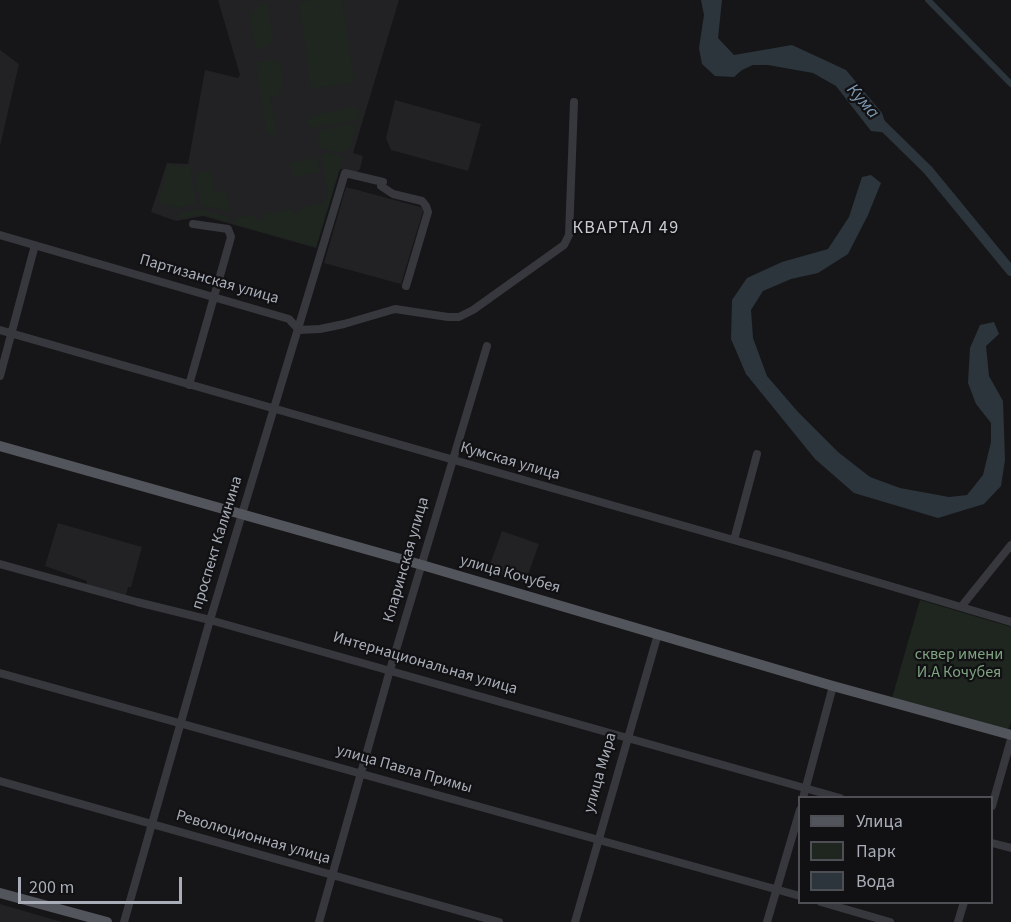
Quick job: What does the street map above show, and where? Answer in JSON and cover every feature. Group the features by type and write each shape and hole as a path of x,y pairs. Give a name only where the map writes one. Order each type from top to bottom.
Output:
{"main road":[{"name":"улица Кочубея","path":"0,446 1011,737"},
{"path":"0,893 107,922"}],"street":[{"path":"299,330 344,324 395,309 459,317 473,310 564,245 569,236 574,102"},
{"name":"проспект Калинина","path":"124,922 210,620 345,173 383,182 381,186 393,194 422,201 428,212 406,286"},
{"path":"189,385 231,237 228,229 193,225"},
{"name":"Партизанская улица","path":"0,235 289,318 299,330"},
{"path":"0,376 35,245"},
{"name":"Кумская улица","path":"0,330 734,540 1011,622"},
{"name":"Кларинская улица","path":"319,922 390,670 487,346"},
{"path":"734,540 758,454"},
{"path":"961,607 1011,545"},
{"name":"Интернациональная улица","path":"0,564 390,670 834,796"},
{"name":"улица Мира","path":"575,922 657,634"},
{"name":"улица Павла Примы","path":"0,673 798,896"},
{"path":"804,796 833,686"},
{"path":"993,802 1011,737"},
{"name":"Революционная улица","path":"0,782 499,922"},
{"path":"767,922 798,817"},
{"path":"993,843 1011,848"},
{"path":"825,904 890,922"},
{"path":"958,922 964,904"}],"shaded area":[{"path":"218,0 399,0 353,153 363,156 360,169 356,173 340,169 316,248 203,216 176,221 151,212 167,163 188,164 205,70 238,78 240,75"},
{"path":"0,50 19,64 0,146"},
{"path":"395,100 481,124 468,171 391,150 386,138"},
{"path":"346,187 424,208 401,284 324,263"},
{"path":"58,523 142,547 131,587 128,587 126,595 86,585 87,581 45,566"},
{"path":"502,531 539,544 525,583 488,570"},
{"path":"0,904 62,922 0,922"}],"green space":[{"path":"310,0 342,0 354,82 311,89 300,4"},
{"path":"267,3 273,37 269,46 256,50 250,18 259,5"},
{"path":"271,60 281,65 283,86 276,97 270,98 277,134 267,135 256,63"},
{"path":"353,107 359,111 360,115 355,120 313,128 306,123 310,116"},
{"path":"351,124 356,126 350,148 341,153 320,148 317,134 320,130"},
{"path":"326,153 343,157 316,247 233,224 235,218 255,215 256,220 265,219 264,214 293,209 294,213 302,212 302,207 323,203 328,194 322,156"},
{"path":"317,158 320,172 293,177 290,163"},
{"path":"168,165 190,167 196,204 175,208 158,201"},
{"path":"210,170 214,192 226,190 228,211 201,205 195,174"},
{"path":"199,209 228,217 227,222 203,215 178,219 179,213"},
{"name":"сквер имени И.А Кочубея","path":"920,600 1011,627 1011,721 1008,730 892,698"}],"water":[{"path":"701,0 722,0 718,38 734,55 792,45 846,70 882,113 889,133 871,131 836,86 813,73 768,65 753,65 734,77 715,76 702,64 699,48 704,15"},
{"path":"871,175 881,183 848,254 818,273 791,279 763,291 751,310 753,338 767,376 798,412 838,452 870,477 900,488 949,497 967,495 983,475 991,442 991,423 976,404 968,383 970,348 980,325 994,322 999,334 986,346 989,376 1003,401 1005,460 1001,486 984,504 938,518 854,493 815,459 746,374 731,339 732,300 747,278 782,262 828,249 849,217 862,177"}],"waterway":[{"path":"928,0 1011,84"},
{"name":"Кума","path":"880,123 928,170 1011,271"}],"district":[{"name":"КВАРТАЛ 49","path":"626,229"}]}
